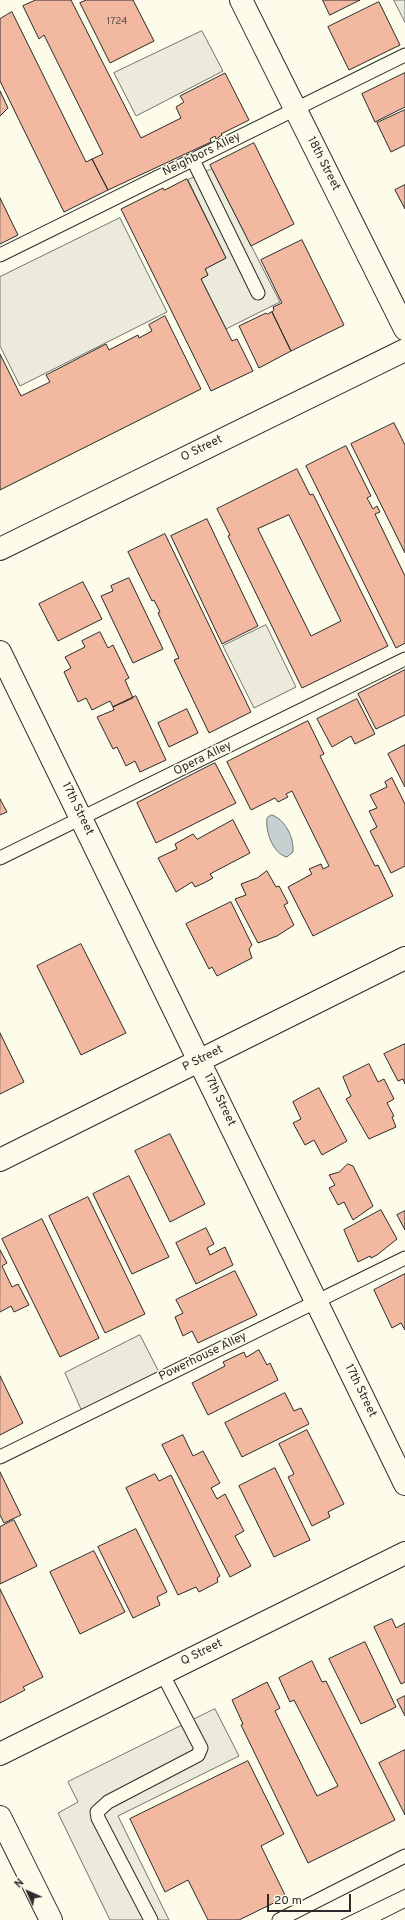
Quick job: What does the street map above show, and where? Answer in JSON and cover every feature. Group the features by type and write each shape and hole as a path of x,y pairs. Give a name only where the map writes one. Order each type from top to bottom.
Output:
{"street":[{"name":"18th Street","path":"241,0 405,329"},
{"name":"O Street","path":"0,549 405,350"},
{"name":"17th Street","path":"0,652 405,1484"},
{"name":"P Street","path":"0,1160 405,958"},
{"name":"Q Street","path":"0,1754 405,1553"},
{"path":"0,1816 51,1920"}],"lane":[{"name":"Neighbors Alley","path":"0,255 405,55"},
{"path":"193,160 258,293"},
{"name":"Opera Alley","path":"0,858 405,659"},
{"name":"Powerhouse Alley","path":"0,1457 405,1258"},
{"path":"150,1920 98,1818 98,1812 108,1802 198,1755 201,1748 162,1673"},
{"path":"279,1920 405,1856"}],"shaded area":[{"path":"394,0 405,0 405,22"},
{"path":"202,31 223,71 136,116 114,73"},
{"path":"212,169 280,302 226,329 201,279 208,275 205,269 226,258 188,180"},
{"path":"120,218 167,312 20,386 0,346 0,277"},
{"path":"266,625 296,687 254,708 223,646"},
{"path":"272,815 277,817 285,825 290,835 293,852 287,857 282,855 274,847 271,841 267,829 267,818"},
{"path":"140,1335 162,1378 84,1416 65,1373"},
{"path":"215,1709 239,1756 118,1816 169,1920 110,1920 58,1813 78,1802 68,1782"}],"building":[{"path":"36,0 71,0 141,138 181,118 176,107 184,102 180,96 225,73 249,120 221,134 222,135 216,139 215,136 210,139 211,142 108,190 92,159 103,154 44,35 39,39 23,6"},
{"path":"87,0 133,0 154,41 110,63 80,3"},
{"path":"323,0 360,0 330,15"},
{"path":"379,2 400,45 349,70 328,27"},
{"path":"12,12 86,162 92,159 108,190 64,212 0,81 0,19"},
{"path":"405,73 405,107 375,122 362,94"},
{"path":"0,91 8,108 0,116"},
{"path":"405,110 405,145 391,152 377,123"},
{"path":"254,143 294,224 251,246 210,165"},
{"path":"187,179 226,258 205,269 208,275 201,279 232,341 237,339 253,371 211,391 121,209 163,188 164,190"},
{"path":"405,185 405,209 395,190"},
{"path":"0,198 18,235 0,244"},
{"path":"302,240 344,325 291,351 272,312 274,310 273,307 282,303 261,260"},
{"path":"272,312 291,351 259,368 239,326 266,313"},
{"path":"165,316 201,389 0,490 0,354 21,396 50,382 46,375 106,344 109,350 138,335 139,338 152,331 149,325"},
{"path":"394,423 405,445 405,553 351,444"},
{"path":"346,446 371,496 367,498 373,509 377,506 380,512 375,514 405,576 405,643 396,648 306,466"},
{"path":"297,469 310,495 313,494 388,646 302,688 228,536 230,535 217,509","holes":["289,515 341,621 311,636 258,529"]},
{"path":"207,519 258,626 222,644 171,536"},
{"path":"165,534 251,712 209,733 174,660 179,658 158,613 160,612 154,600 152,601 128,552"},
{"path":"129,578 163,649 133,663 101,596 113,591 111,586"},
{"path":"83,582 102,619 58,641 39,604"},
{"path":"100,632 108,648 113,645 129,678 125,680 133,698 113,707 110,701 92,710 86,698 78,702 64,672 71,668 65,657 85,647 82,641"},
{"path":"405,670 405,715 376,729 358,694"},
{"path":"136,696 166,760 140,772 135,761 126,766 117,747 113,749 97,717 114,710 113,707"},
{"path":"357,699 375,734 355,744 351,736 332,747 317,719"},
{"path":"187,709 198,733 169,747 158,723"},
{"path":"308,721 324,754 320,756 375,866 378,865 393,896 313,936 288,887 312,874 309,869 321,864 323,869 329,866 292,791 286,794 288,797 278,802 275,798 251,810 227,762"},
{"path":"405,745 405,787 388,754"},
{"path":"215,763 236,803 156,843 137,803"},
{"path":"392,778 405,804 405,866 391,873 370,831 377,827 369,811 377,808 370,795 387,787 385,782"},
{"path":"0,799 7,812 0,815"},
{"path":"233,820 250,853 210,874 213,878 204,883 195,887 192,882 176,892 158,858 177,849 175,844 193,834 197,839"},
{"path":"267,871 276,887 279,886 288,903 284,905 294,925 277,936 258,943 235,899 246,895 241,884 257,878"},
{"path":"231,902 252,945 249,949 252,958 217,976 212,967 209,969 186,924"},
{"path":"81,944 126,1033 81,1055 37,966"},
{"path":"0,1033 24,1082 0,1094"},
{"path":"405,1044 405,1084 403,1079 398,1081 384,1054"},
{"path":"369,1064 378,1082 384,1079 394,1099 387,1103 394,1116 392,1117 396,1127 369,1139 346,1099 351,1096 343,1077"},
{"path":"319,1088 347,1141 322,1155 314,1140 305,1145 293,1123 301,1119 293,1102"},
{"path":"170,1134 205,1204 170,1222 135,1151"},
{"path":"348,1164 353,1166 373,1206 353,1220 344,1202 338,1205 329,1188 335,1185 329,1175 339,1172"},
{"path":"129,1176 169,1257 132,1274 93,1194"},
{"path":"88,1197 145,1314 105,1333 49,1216"},
{"path":"381,1210 397,1239 377,1255 371,1258 370,1256 358,1262 344,1230"},
{"path":"405,1211 405,1230 397,1215"},
{"path":"42,1219 99,1338 60,1357 2,1239"},
{"path":"206,1228 214,1244 207,1248 210,1255 225,1247 233,1265 196,1284 176,1243"},
{"path":"0,1250 7,1263 2,1266 12,1287 18,1284 29,1305 14,1312 11,1306 0,1312"},
{"path":"235,1271 257,1315 198,1343 192,1331 183,1336 175,1317 183,1313 176,1300"},
{"path":"405,1274 405,1330 401,1323 392,1328 374,1290"},
{"path":"259,1350 267,1365 270,1363 278,1380 208,1415 192,1383 225,1366 223,1362 244,1352 246,1357"},
{"path":"0,1376 23,1423 0,1435"},
{"path":"285,1393 294,1411 301,1408 309,1424 242,1457 225,1423"},
{"path":"307,1430 344,1504 328,1512 330,1517 312,1526 288,1477 294,1474 279,1444"},
{"path":"183,1435 193,1456 203,1451 220,1483 211,1488 217,1499 225,1494 244,1531 235,1536 251,1566 230,1577 162,1445"},
{"path":"275,1468 310,1540 274,1557 239,1486"},
{"path":"0,1472 21,1515 4,1523 0,1515"},
{"path":"155,1474 159,1481 171,1475 220,1576 217,1578 218,1582 199,1592 196,1587 178,1595 126,1488"},
{"path":"14,1520 37,1566 0,1584 0,1527"},
{"path":"136,1529 167,1592 157,1597 160,1605 133,1618 98,1547"},
{"path":"94,1551 125,1612 80,1634 50,1572"},
{"path":"0,1589 43,1677 23,1687 25,1690 0,1703"},
{"path":"392,1619 396,1628 405,1623 405,1682 401,1684 374,1627"},
{"path":"365,1642 396,1707 361,1724 329,1659"},
{"path":"312,1661 322,1682 326,1681 395,1820 308,1863 241,1725 243,1724 232,1700 267,1682 280,1708 275,1711 317,1796 338,1786 294,1700 290,1702 279,1678"},
{"path":"405,1696 405,1716 397,1700"},
{"path":"405,1750 405,1815 379,1763"},
{"path":"248,1761 284,1834 261,1846 286,1897 239,1920 208,1920 188,1880 165,1892 130,1819"}],"tram line":[{"path":"341,1920 405,1889"},
{"path":"381,1920 405,1908"}]}
